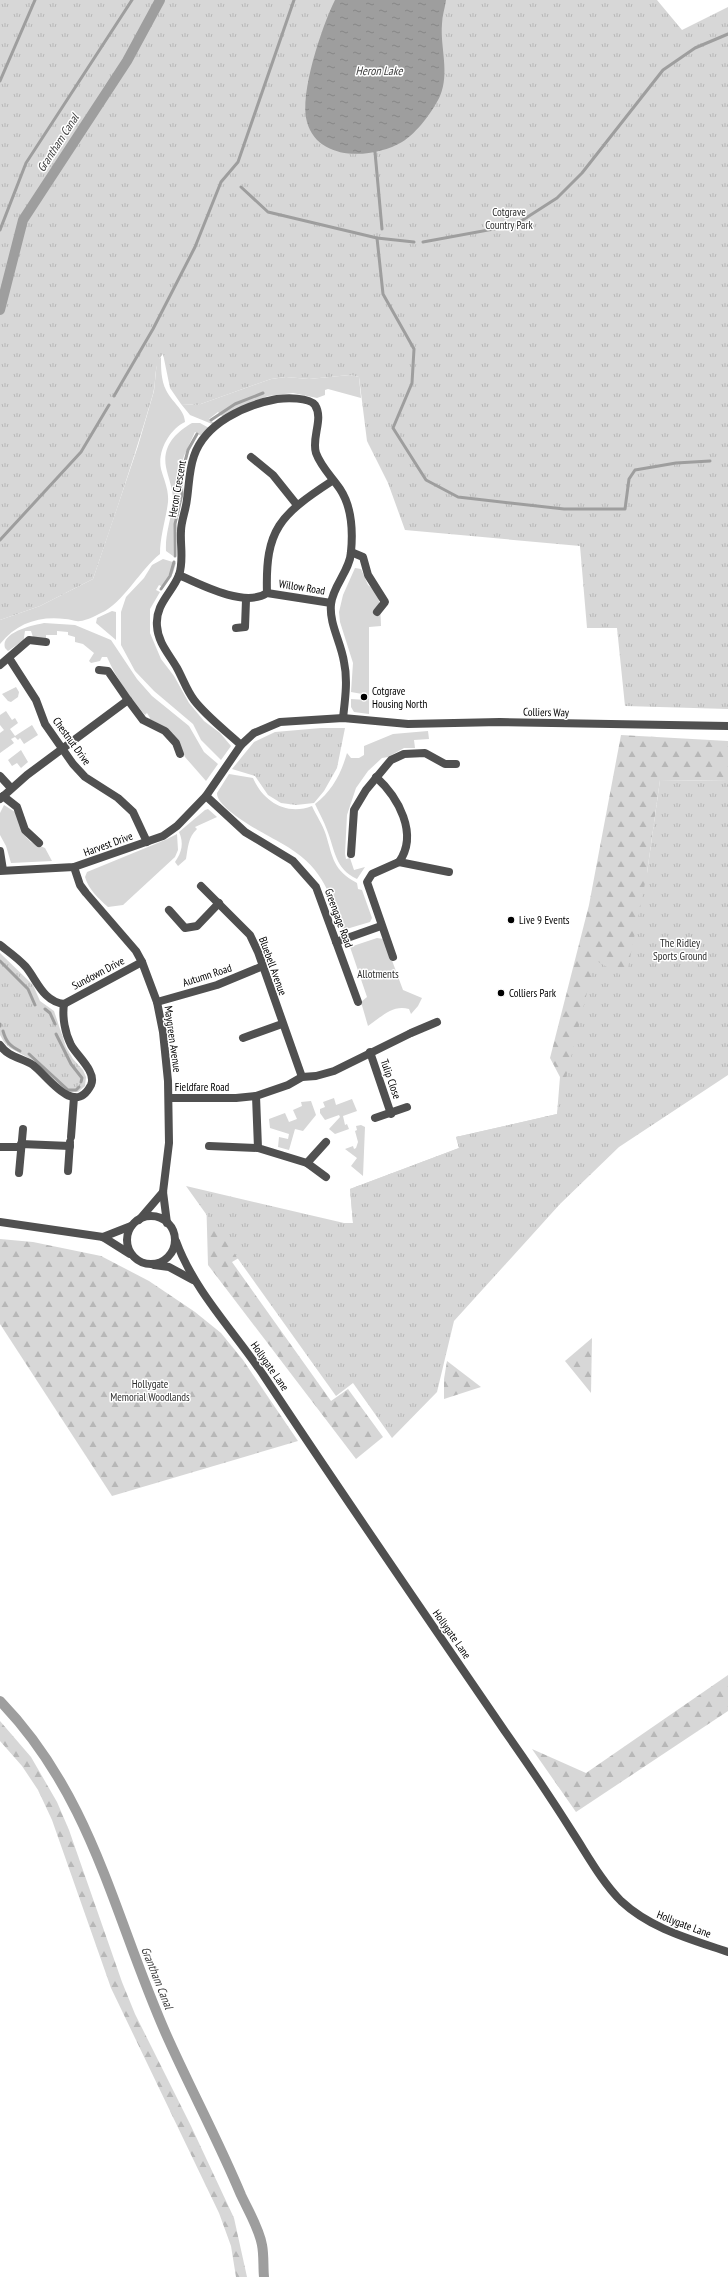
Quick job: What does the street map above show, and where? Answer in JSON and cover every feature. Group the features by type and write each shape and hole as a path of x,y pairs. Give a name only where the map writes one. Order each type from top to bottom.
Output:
{"street":[{"name":"Heron Crescent","path":"241,745 194,700 178,669 161,643 157,625 159,610 179,575 181,562 181,530 194,456 199,445 215,427 233,414 255,404 282,398 307,400 314,404 317,411 314,442 316,452 332,481 343,496 349,510 351,525 351,552 349,563 331,603 332,624 345,663 343,718"},
{"path":"250,457 273,475 297,505"},
{"path":"268,593 268,565 275,532 281,521 297,505 332,481"},
{"path":"351,552 363,557 368,576 385,602 377,612"},
{"path":"179,575 246,600 245,627 236,628"},
{"name":"Willow Road","path":"246,600 260,598 268,593 331,603"},
{"path":"0,665 29,640 46,642"},
{"name":"Chestnut Drive","path":"9,658 36,700 45,724 62,749 85,777 118,798 133,812 147,842"},
{"path":"99,670 108,671 143,720 165,730 176,743 180,754"},
{"path":"39,842 25,830 17,807 1,797 128,700"},
{"name":"Colliers Way","path":"241,745 254,733 280,722 343,718 408,724 492,722 728,726"},
{"name":"Harvest Drive","path":"2,870 74,867 163,836 177,826 206,796 241,745"},
{"path":"351,854 354,810 381,770 399,755 409,753 425,753 445,764 456,764"},
{"path":"0,776 11,788"},
{"path":"376,778 393,794 408,830 399,862"},
{"name":"Greengage Road","path":"206,796 245,832 293,862 307,875 316,887 358,1002"},
{"path":"0,851 2,870"},
{"path":"393,957 367,882 372,874 399,862 449,872"},
{"name":"Maygreen Avenue","path":"74,867 80,885 136,951 142,962 157,1002 167,1060 169,1098 169,1142 163,1192 168,1222"},
{"name":"Bluebell Avenue","path":"201,886 250,935 263,966 282,1024 302,1077"},
{"path":"169,910 185,928 197,926 219,903"},
{"path":"336,942 381,926"},
{"path":"0,945 26,967 45,996 54,1002 64,1004 63,1016 71,1044 90,1071 92,1077 91,1084 83,1094 74,1097 61,1092 34,1066 1,1050"},
{"name":"Sundown Drive","path":"64,1004 142,962"},
{"name":"Autumn Road","path":"157,1002 217,985 263,966"},
{"path":"302,1077 316,1076 334,1070 437,1022"},
{"path":"243,1038 282,1024"},
{"name":"Tulip Close","path":"370,1052 391,1114"},
{"name":"Fieldfare Road","path":"169,1098 236,1098 256,1096 288,1086 302,1077"},
{"path":"256,1096 258,1148"},
{"path":"68,1172 74,1097"},
{"name":"Tulip Close","path":"375,1118 391,1114 407,1107"},
{"path":"19,1173 22,1129"},
{"path":"0,1147 70,1141"},
{"path":"306,1163 326,1142"},
{"path":"209,1146 258,1148 306,1163 326,1177"},
{"path":"130,1254 127,1240 136,1222 163,1192"},
{"path":"0,1222 103,1238 130,1254 138,1262 151,1264 166,1258 171,1253 176,1241 173,1230 168,1222 153,1215 103,1238"},
{"name":"Hollygate Lane","path":"176,1241 183,1260 195,1282 253,1360 332,1480 542,1784 600,1874 620,1899 643,1919 667,1931 728,1952"},
{"name":"Hollygate Lane","path":"151,1264 169,1267 195,1282"}],"green space":[{"name":"Cotgrave Country Park","path":"0,0 657,0 682,30 728,7 728,709 625,706 617,628 587,628 580,546 405,530 388,483 367,441 359,377 350,375 309,379 286,377 271,379 198,405 181,404 170,388 163,354 156,368 153,394 139,440 93,579 40,606 0,620"},
{"path":"161,357 164,386 168,394 183,413 185,422 179,425 170,435 161,455 161,469 167,489 168,502 160,554 153,560 127,591 105,611 83,621 55,618 29,622 14,631 0,644 0,620 40,606 93,579 138,446 154,391 157,361"},
{"path":"350,375 359,377 361,398 328,389 325,390 325,395 317,398 293,393 268,396 235,409 223,417 218,412 209,419 214,423 212,424 190,415 181,404 198,405 271,379 286,377 309,379"},
{"path":"192,423 200,423 209,428 201,436 195,432 184,456 179,474 180,499 174,523 173,556 166,551 173,496 165,459 168,446 172,440 176,435"},
{"path":"163,559 176,563 173,573 163,587 159,585 156,590 160,592 150,609 150,633 161,659 174,676 189,703 204,721 220,733 231,746 221,760 201,740 193,724 154,691 135,671 121,645 121,612 126,597 144,578 152,565"},
{"path":"355,568 361,569 368,585 378,593 380,613 381,626 369,627 369,714 354,712 351,707 351,699 367,700 368,695 351,692 353,663 340,622 339,612 343,595"},
{"path":"112,611 116,612 116,640 96,623 97,618"},
{"path":"44,623 75,625 111,640 137,679 152,696 189,726 204,752 218,764 206,781 185,757 178,740 168,729 149,719 150,718 147,713 145,715 139,708 119,680 107,657 102,657 100,661 91,663 89,661 94,653 83,644 75,642 75,637 68,635 68,632 57,631 57,635 46,635 46,640 33,637 31,631 25,631 23,644 21,642 8,651 5,648 5,642 8,638 19,630"},
{"path":"16,687 19,692 18,697 11,702 8,701 2,694"},
{"path":"6,711 12,720 15,718 18,723 10,729 15,736 32,725 38,735 24,744 20,738 18,740 15,737 11,739 14,743 0,753 0,733 4,730 0,725 0,715"},
{"path":"321,728 345,728 337,768 324,791 314,803 296,805 281,803 268,795 255,776 232,769 254,742 275,732"},
{"path":"428,731 429,739 414,740 415,748 404,748 388,757 382,758 368,771 356,788 347,815 345,854 346,859 350,858 354,870 365,867 357,879 344,870 340,864 334,852 326,827 315,804 326,794 335,782 347,753 351,758 359,758 364,755 364,746 393,734"},
{"path":"621,735 728,741 728,781 660,780 647,873 658,1067 353,1223 350,1189 459,1148 456,1137 557,1114 560,1077 550,1058 589,905"},
{"path":"21,750 28,762 21,768 17,763 12,766 8,760"},
{"path":"229,774 253,778 257,786 269,800 285,808 302,809 312,806 325,831 335,863 343,873 357,883 358,889 362,890 372,918 370,922 343,930 328,891 315,870 295,852 233,814 225,807 219,799 217,793"},
{"name":"The Ridley Sports Ground","path":"660,780 728,781 728,1075 619,1147 560,1204 454,1321 437,1392 392,1438 353,1383 336,1396 186,1186 344,1223 353,1223 350,1189 459,1148 456,1137 557,1114 595,960 626,978 647,873"},
{"path":"4,805 15,812 26,837 31,842 45,848 52,861 11,863 6,846 0,835 0,813"},
{"path":"208,809 217,817 195,827 197,829 190,839 186,859 178,866 175,862 181,851 182,844 179,832"},
{"path":"177,834 178,850 175,857 123,905 108,907 91,890 85,877 87,872"},
{"name":"Allotments","path":"377,938 384,939 403,990 422,998 418,1006 411,1014 409,1009 398,1008 382,1015 368,1026 361,1002 367,997 350,947"},
{"path":"0,953 33,985 40,1001 54,1011 66,1047 73,1059 83,1070 86,1077 85,1086 78,1092 70,1092 62,1088 42,1065 10,1048 0,1035"},
{"path":"334,1098 336,1105 352,1099 357,1111 343,1116 345,1125 347,1124 349,1129 335,1134 329,1129 340,1117 339,1115 325,1120 320,1113 320,1109 325,1107 323,1102"},
{"path":"311,1101 316,1115 303,1131 295,1129 289,1150 278,1147 279,1137 288,1139 289,1134 270,1128 269,1119 285,1113 289,1122 297,1119 293,1110 302,1106 301,1102"},
{"path":"361,1125 365,1127 363,1176 351,1166 357,1158 345,1149 353,1146 354,1149 356,1148 358,1142 355,1131 357,1130 356,1126"},
{"path":"206,1193 279,1234 232,1262 331,1401 348,1389 383,1437 356,1459 208,1265"},
{"name":"Hollygate Memorial Woodlands","path":"0,1239 33,1242 101,1256 149,1281 195,1312 221,1333 243,1360 298,1441 112,1496 0,1324"},
{"path":"592,1338 591,1393 565,1361"},
{"path":"447,1361 481,1387 444,1399 444,1379"},
{"path":"728,1675 728,1711 576,1812 532,1749 586,1773"},
{"path":"0,1721 31,1757 57,1802 69,1830 122,1982 135,2014 191,2126 234,2218 247,2277 236,2277 231,2246 219,2213 111,1988 52,1820 38,1790 22,1766 0,1741"}],"water":[{"name":"Heron Lake","path":"335,0 446,0 442,18 444,78 440,96 429,115 419,127 408,138 390,148 362,154 334,150 322,144 313,135 307,122 305,110 306,95 313,60 324,26"}],"waterway":[{"path":"0,81 35,0"},
{"path":"0,230 26,163 132,0"},
{"name":"Grantham Canal","path":"0,310 23,220 127,61 160,0"},
{"path":"114,396 153,329 195,247 221,182 238,162 294,0"},
{"path":"423,242 515,225 557,198 582,173 663,70 695,48 728,34"},
{"path":"375,152 382,229"},
{"path":"241,187 268,212 377,238 414,242"},
{"path":"377,238 383,294 414,349 412,383 393,428 426,480 458,497 564,509 625,509 629,479 635,470 676,463 710,461"},
{"path":"211,420 235,404 263,393"},
{"path":"0,540 81,452 109,405"},
{"path":"175,556 175,524 182,494 181,477 188,450 197,434"},
{"path":"161,589 170,576 174,562"},
{"path":"0,961 28,989 35,1005"},
{"path":"45,1009 50,1013 55,1024"},
{"path":"3,1031 9,1043 20,1051"},
{"path":"56,1034 71,1064 82,1078 81,1082"},
{"path":"29,1054 68,1090 76,1090 79,1087"},
{"name":"Grantham Canal","path":"0,1701 32,1738 58,1777 80,1818 166,2034 256,2226 263,2249 264,2277"}],"place":[{"name":"Cotgrave Housing North","path":"364,697"},
{"name":"Live 9 Events","path":"511,920"},
{"name":"Colliers Park","path":"501,993"}]}
